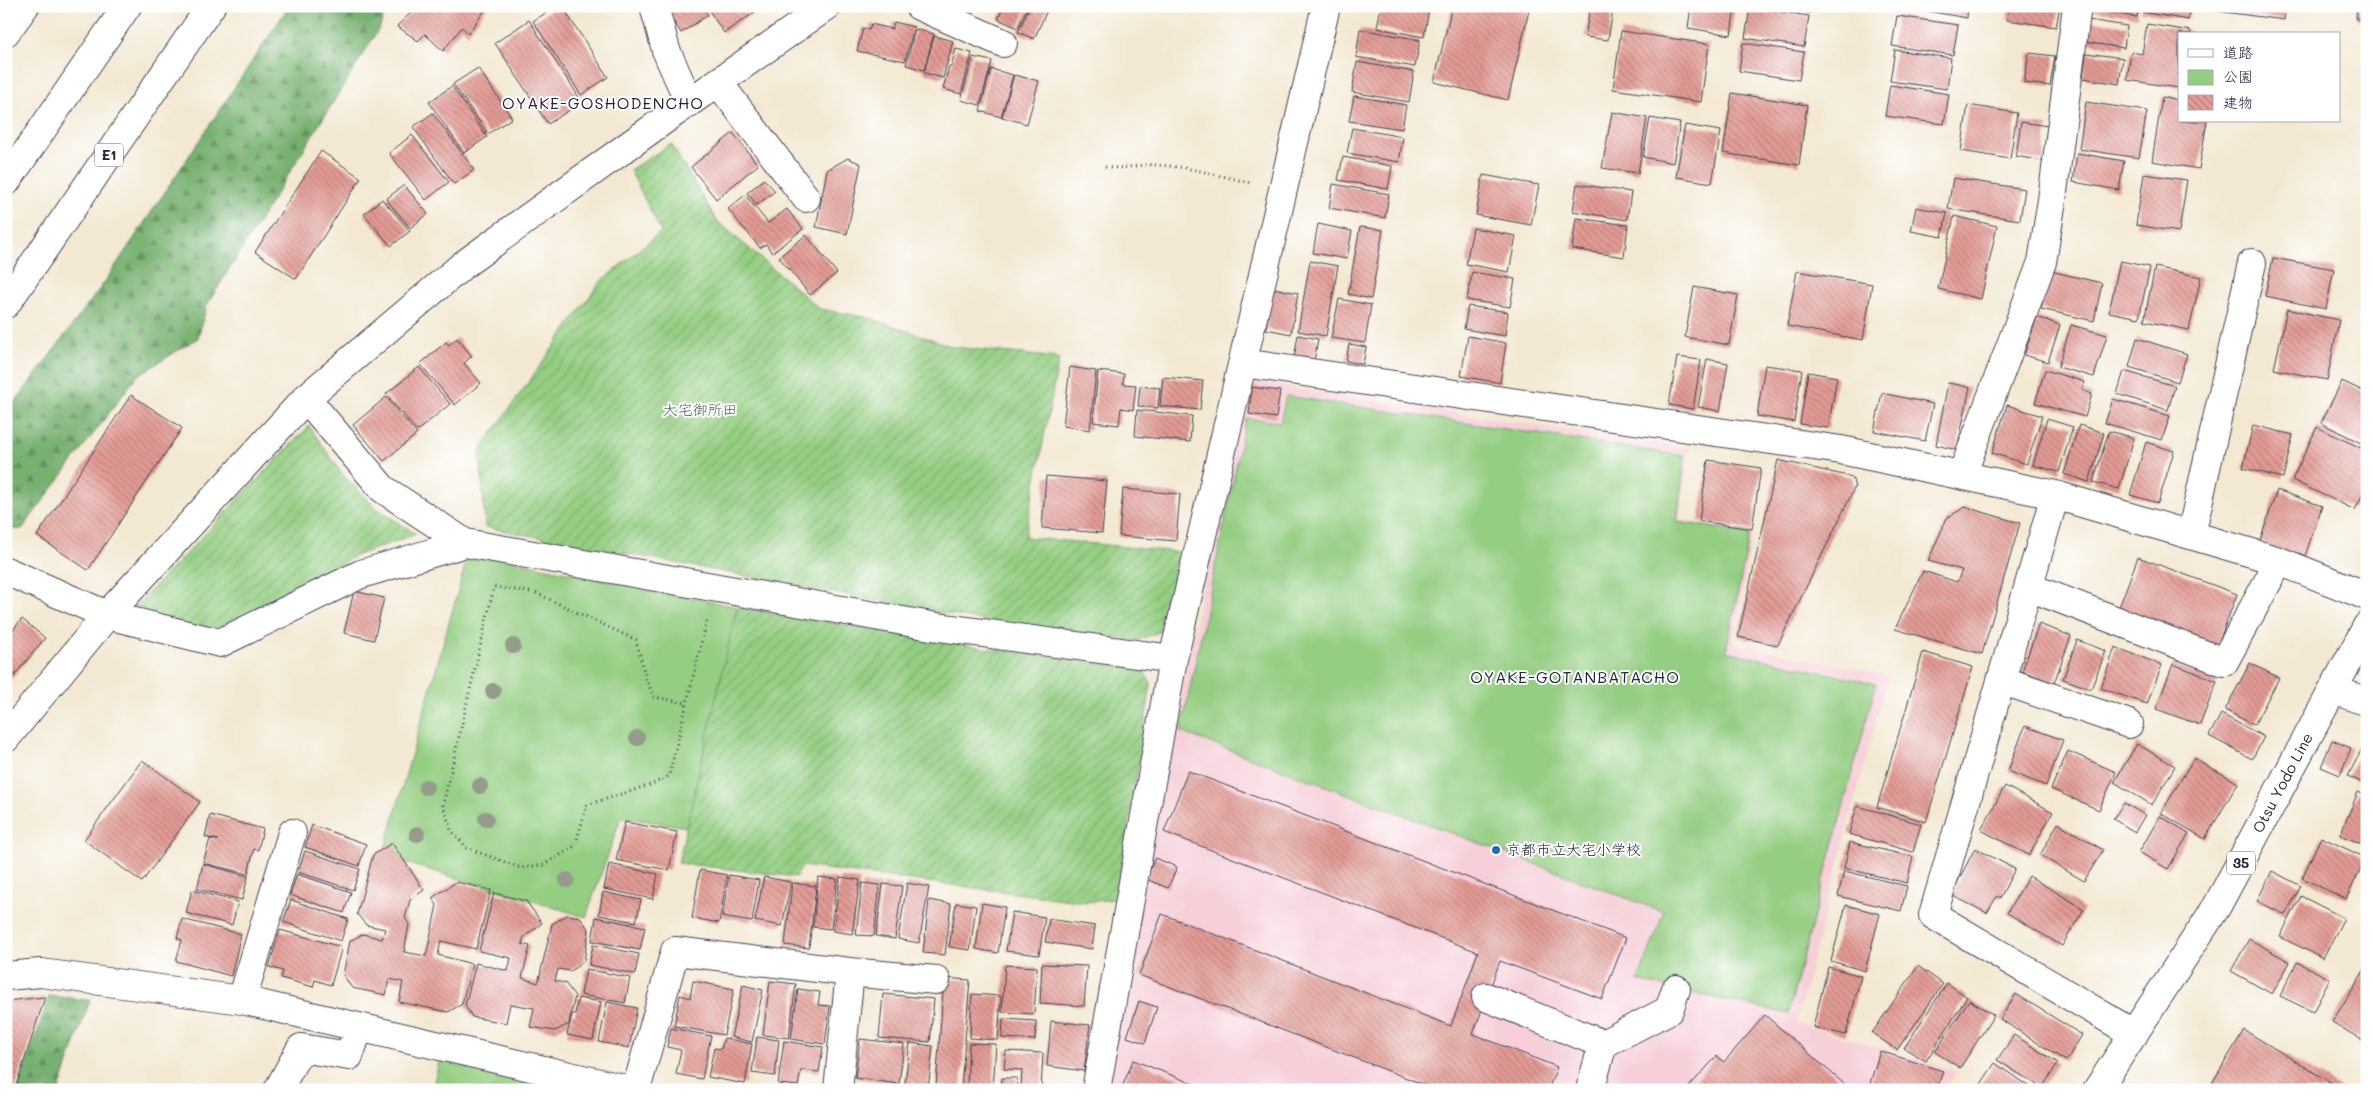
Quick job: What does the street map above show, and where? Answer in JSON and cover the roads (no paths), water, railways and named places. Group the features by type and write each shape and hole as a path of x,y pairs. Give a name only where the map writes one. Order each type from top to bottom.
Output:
{"main road":[{"path":"6,32 25,6"},
{"path":"6,182 127,6"},
{"name":"E1","path":"6,304 211,6"},
{"path":"654,6 666,50 689,102"},
{"path":"919,6 1003,43"},
{"path":"1096,1090 1173,659 1326,6"},
{"path":"1962,475 2042,262 2052,200 2077,6"},
{"path":"6,738 107,615 306,398 462,265 718,82 816,9"},
{"path":"718,82 806,198"},
{"path":"2191,535 2252,263"},
{"path":"1243,364 1841,450 2056,495 2280,561 2367,596"},
{"path":"306,398 383,489 465,543 931,626 1173,659"},
{"path":"2056,495 1933,915 2134,1034"},
{"path":"6,571 107,615 220,643 361,574 465,543"},
{"path":"2029,587 2224,662 2280,561"},
{"name":"Otsu Yodo Line","path":"2106,1087 2134,1034 2217,906 2367,626"},
{"path":"2001,680 2129,724"},
{"path":"2334,690 2367,702"},
{"path":"242,1000 292,833"},
{"path":"636,1090 675,951 850,972 936,980"},
{"path":"838,1090 850,972"},
{"path":"6,976 40,973 242,1000 630,1090"},
{"path":"1590,1090 1603,1044 1669,1010 1676,989"},
{"path":"1486,997 1603,1044"},
{"path":"278,1090 301,1048 349,1056 359,1027"}],"place":[{"name":"京都市立大宅小学校","path":"1496,850"}],"district":[{"name":"OYAKE-GOSHODENCHO","path":"603,103"},
{"name":"OYAKE-GOTANBATACHO","path":"1575,677"}],"park label":[{"name":"大宅御所田","path":"700,410"}]}
